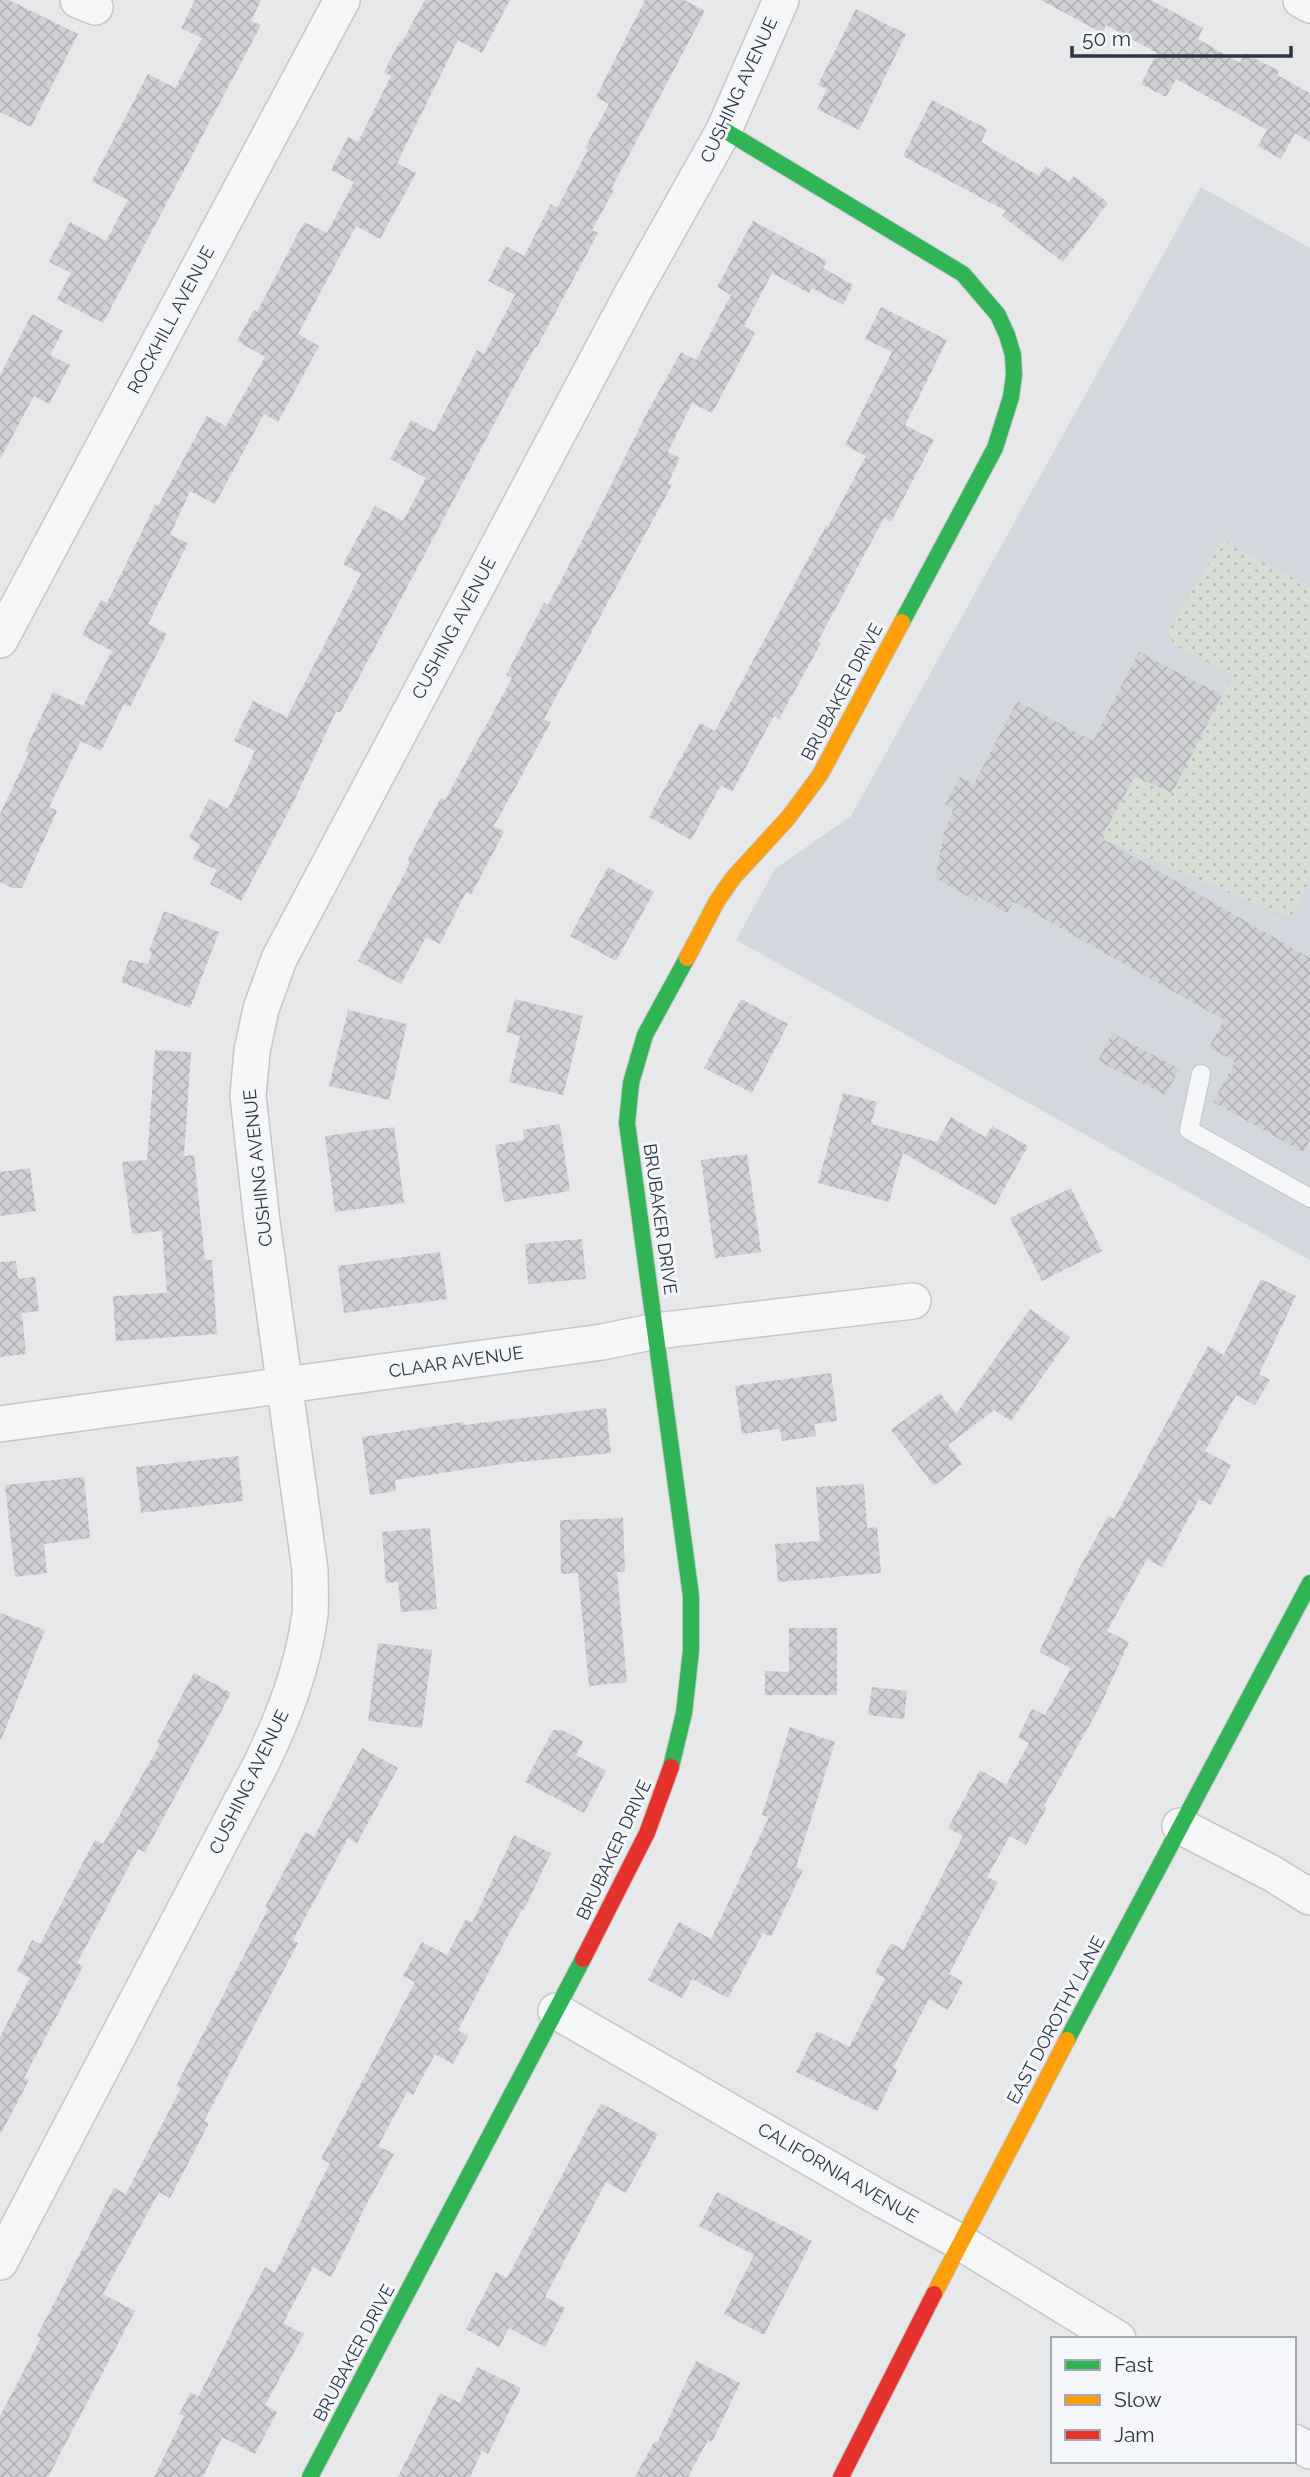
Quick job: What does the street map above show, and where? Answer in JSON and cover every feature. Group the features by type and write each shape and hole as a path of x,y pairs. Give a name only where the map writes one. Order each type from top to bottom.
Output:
{"street":[{"name":"ROCKHILL AVENUE","path":"0,640 342,0"},
{"name":"CUSHING AVENUE","path":"0,2262 242,1801 285,1713 300,1664 310,1602 310,1570 262,1222 248,1096 252,1051 261,1009 285,947 626,304 724,130 781,0"},
{"path":"1301,0 1310,5"},
{"name":"BRUBAKER DRIVE","path":"310,2477 647,1833 668,1779 684,1713 691,1650 691,1596 627,1123 631,1083 645,1035 717,901 733,878 788,818 820,775 995,448 1010,411 1014,382 1013,350 1003,321 985,296 963,274 724,130"},
{"name":"CLAAR AVENUE","path":"0,1424 602,1342 656,1331 913,1301"},
{"name":"EAST DOROTHY LANE","path":"841,2477 960,2242 1310,1583"},
{"path":"1180,1826 1273,1874 1310,1897"},
{"name":"CALIFORNIA AVENUE","path":"556,2011 960,2242 1115,2337"}],"lane":[{"path":"1201,1074 1189,1130 1310,1198"}],"shaded area":[{"path":"1201,187 1310,248 1310,1260 736,940 775,869 851,816"},
{"path":"1222,540 1310,587 1310,883 1290,918 1101,839 1135,776 1172,793 1233,675 1174,645 1168,631"}],"building":[{"path":"0,0 9,0 78,34 31,127 0,112"},
{"path":"195,0 261,0 251,21 261,25 103,323 57,299 71,273 49,262 70,222 106,241 128,200 92,181 148,74 175,88 202,38 181,28"},
{"path":"425,0 510,0 482,53 458,40 397,163 416,173 380,239 356,226 298,334 319,346 278,422 264,414 215,504 190,491 170,535 188,543 148,624 167,634 130,707 124,704 101,751 81,741 49,807 57,811 22,888 12,888 0,882 0,814 29,753 25,751 53,692 83,706 112,651 82,635 101,600 107,603 155,505 158,506 207,416 226,426 265,357 237,341 254,310 257,312 304,222 327,233 354,182 331,170 348,137 358,142 391,76 384,72"},
{"path":"645,0 684,0 705,11 611,189 614,190 592,230 598,233 340,713 336,711 293,803 241,901 210,884 217,870 193,859 200,844 189,838 209,799 228,809 255,751 234,741 253,701 287,717 361,574 343,564 375,506 403,521 426,478 390,459 411,420 434,432 477,350 484,354 515,295 488,281 506,246 524,256 551,204 557,208 609,104 596,97"},
{"path":"1041,0 1151,0 1203,28 1198,39 1240,63 1245,53 1279,71 1277,75 1310,93 1310,142 1295,133 1281,159 1258,146 1267,130 1176,79 1166,97 1141,84 1157,53 1106,25 1102,33"},
{"path":"856,9 906,34 859,130 817,109 827,89 818,85"},
{"path":"932,100 987,129 981,142 1039,176 1045,166 1069,182 1074,176 1108,203 1063,262 1002,216 1006,211 903,156"},
{"path":"753,221 827,261 823,268 853,285 843,305 812,288 809,293 772,273 744,326 755,333 712,413 692,403 668,452 680,458 668,483 672,485 544,719 551,722 494,826 504,832 471,895 466,892 440,944 426,937 401,984 358,961 410,863 407,861 441,798 445,800 512,678 506,675 544,603 548,605 681,352 696,360 731,295 717,287"},
{"path":"881,307 947,340 905,425 934,440 891,522 884,518 779,719 774,716 732,792 721,785 691,840 649,817 700,723 715,731 866,456 845,445 892,352 865,339"},
{"path":"32,314 63,331 50,355 70,365 49,404 34,396 0,459 0,375"},
{"path":"1139,652 1222,695 1172,793 1135,776 1101,838 1310,958 1310,1139 1303,1152 1213,1102 1235,1062 1209,1047 1224,1020 1014,902 1007,913 978,896 976,901 935,878 944,833 953,811 945,804 960,777 974,784 1017,701 1093,741"},
{"path":"608,867 654,892 616,961 570,936"},
{"path":"164,911 219,932 190,1008 121,982 129,960 148,964 152,953 149,951"},
{"path":"515,999 583,1016 563,1095 509,1082 520,1036 506,1032"},
{"path":"741,999 788,1024 752,1093 704,1068"},
{"path":"348,1010 407,1024 389,1100 329,1086"},
{"path":"1112,1033 1180,1069 1165,1095 1098,1061"},
{"path":"155,1050 191,1052 184,1156 194,1155 205,1260 212,1260 217,1334 116,1341 113,1296 167,1293 162,1231 132,1234 122,1162 147,1160"},
{"path":"843,1093 877,1102 871,1124 937,1142 951,1117 985,1137 992,1126 1028,1146 995,1205 903,1153 889,1202 818,1183"},
{"path":"560,1124 570,1191 504,1202 495,1145 524,1140 523,1130"},
{"path":"394,1127 404,1203 335,1212 325,1136"},
{"path":"747,1154 761,1252 715,1258 701,1160"},
{"path":"30,1168 36,1211 0,1216 0,1172"},
{"path":"1071,1188 1102,1251 1042,1281 1010,1218"},
{"path":"582,1239 586,1279 528,1284 525,1244"},
{"path":"440,1252 447,1299 344,1313 338,1266"},
{"path":"16,1261 18,1279 35,1277 39,1311 22,1313 26,1354 0,1357 0,1262"},
{"path":"1261,1279 1296,1296 1259,1374 1270,1380 1255,1405 1236,1395 1205,1451 1231,1465 1211,1505 1199,1499 1162,1567 1147,1559 1107,1631 1129,1642 1099,1708 1044,1806 1047,1807 1026,1845 1010,1836 987,1877 998,1882 949,1974 963,1982 948,2010 929,1999 893,2068 897,2070 877,2111 796,2072 817,2031 849,2047 885,1978 875,1973 891,1943 903,1950 963,1836 948,1828 980,1770 1006,1785 1029,1743 1018,1737 1032,1709 1045,1715 1071,1668 1039,1652 1079,1569 1108,1516 1114,1519 1208,1346 1224,1355"},
{"path":"1030,1309 1070,1337 1011,1421 994,1410 948,1445 962,1464 934,1486 891,1430 940,1393 956,1414"},
{"path":"831,1373 837,1421 814,1424 816,1436 782,1441 780,1429 742,1434 735,1386"},
{"path":"606,1408 611,1453 509,1463 395,1480 396,1491 370,1495 362,1437 463,1422 464,1425"},
{"path":"238,1456 243,1501 141,1513 136,1467"},
{"path":"84,1477 90,1538 44,1544 47,1573 15,1577 5,1485"},
{"path":"864,1484 867,1528 877,1527 881,1573 778,1582 775,1544 820,1541 816,1487"},
{"path":"623,1518 625,1572 617,1572 627,1682 589,1686 578,1573 561,1574 560,1520"},
{"path":"430,1528 437,1609 401,1612 398,1582 386,1583 382,1532"},
{"path":"0,1613 45,1630 1,1740 0,1739"},
{"path":"789,1628 837,1628 837,1695 765,1695 765,1671 789,1672"},
{"path":"378,1643 432,1650 422,1728 368,1721"},
{"path":"194,1673 231,1693 145,1852 138,1849 77,1963 83,1966 24,2078 29,2080 0,2135 0,2037 30,1978 17,1971 32,1940 40,1944 95,1840 103,1844 160,1744 157,1742"},
{"path":"872,1687 907,1691 904,1719 868,1715"},
{"path":"790,1727 835,1742 796,1867 803,1870 771,1937 763,1933 728,1998 692,1979 682,1998 648,1980 679,1922 711,1939 769,1817 762,1815"},
{"path":"553,1730 562,1730 583,1741 576,1755 606,1771 584,1813 525,1782"},
{"path":"362,1748 398,1768 357,1843 348,1838 293,1940 298,1943 204,2121 209,2123 170,2198 159,2192 103,2294 135,2311 48,2477 0,2477 0,2416 41,2338 37,2336 114,2188 126,2194 181,2088 176,2086 305,1832 314,1837"},
{"path":"514,1835 551,1853 524,1910 522,1909 458,2030 468,2036 453,2064 435,2054 413,2095 407,2092 378,2146 394,2154 331,2277 313,2267 283,2323 304,2334 265,2405 277,2412 255,2454 222,2437 203,2477 154,2477 184,2416 179,2414 191,2392 198,2397 265,2267 275,2273 330,2163 321,2159 415,1982 403,1976 422,1942 447,1955 466,1919 472,1923"},
{"path":"601,2103 658,2134 626,2193 606,2182 545,2297 565,2308 545,2347 509,2328 499,2347 466,2329 496,2272 507,2278"},
{"path":"717,2192 812,2241 764,2335 724,2314 754,2255 699,2226"},
{"path":"696,2361 740,2383 712,2442 708,2440 688,2477 635,2477 654,2442 657,2443"},
{"path":"477,2367 521,2388 488,2454 482,2451 470,2477 398,2477 440,2393 460,2403"}],"traffic: fast":[{"path":"724,130 963,274 998,315 1007,335 1013,355 1014,375 1011,397 995,448 902,622"},
{"path":"671,1767 684,1713 691,1650 691,1596 627,1123 631,1083 645,1035 687,958"},
{"path":"1067,2040 1310,1583"},
{"path":"310,2477 583,1959"}],"traffic: slow":[{"path":"687,958 717,901 733,878 788,818 820,775 902,622"},
{"path":"934,2294 1067,2040"}],"traffic: jam":[{"path":"583,1959 647,1833 671,1767"},
{"path":"841,2477 934,2294"}]}
